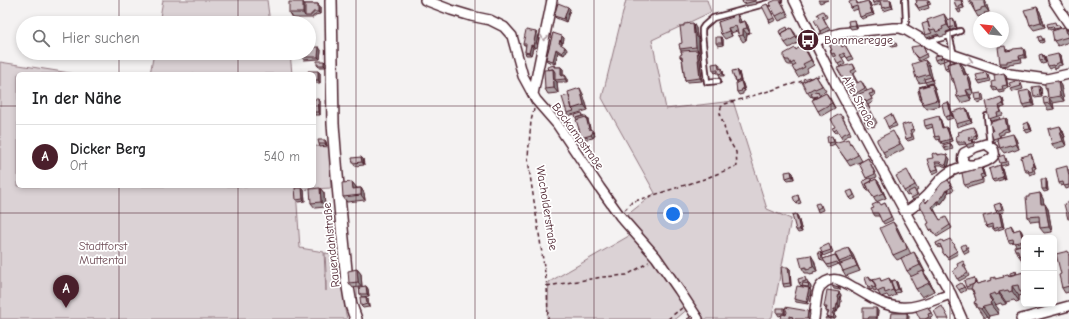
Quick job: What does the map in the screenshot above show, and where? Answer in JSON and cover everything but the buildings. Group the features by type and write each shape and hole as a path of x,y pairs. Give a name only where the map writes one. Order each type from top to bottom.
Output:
{"street":[{"name":"Rauendahlstraße","path":"331,0 333,124 346,281 351,305 356,319"},
{"name":"Bockampstraße","path":"424,0 451,10 490,20 504,27 512,36 527,85 557,124 620,216 656,257 698,319"},
{"path":"535,97 552,0"},
{"name":"Alte Straße","path":"794,0 830,72 951,294 962,319"},
{"path":"1053,0 1069,24"},
{"path":"815,42 840,33 904,28 940,50 1010,74 1047,79 1069,74"},
{"path":"905,212 914,207 924,198 942,177 949,172 956,168 969,166 991,159 994,156 993,149 986,144 964,153 962,160 969,166"},
{"path":"814,319 818,291 824,283 830,280 842,282 889,306 902,308 917,306 951,294"},
{"path":"1021,319 1069,306"}],"lane":[{"path":"718,81 707,82 702,34 704,26 713,18 779,0"},
{"path":"904,28 906,21 905,0"},
{"path":"927,42 949,36 960,31"},
{"path":"949,36 954,55"},
{"path":"987,116 990,146"}],"path":[{"path":"815,77 830,72"},
{"path":"620,216 632,202 704,179 737,166 736,152 727,137 720,113 721,107 725,104 808,79"},
{"name":"Wacholderstraße","path":"535,97 528,157 548,286 548,319"},
{"path":"548,286 627,275 656,257"},
{"path":"668,319 688,303"}],"green space":[{"path":"163,0 267,0 269,16 160,16"},
{"path":"626,0 707,0 711,12 652,40 666,109 733,101 767,209 791,219 772,317 769,319 698,319 690,307 676,319 547,319 549,282 634,233 622,219 655,193 602,98"},
{"path":"153,60 291,60 292,72 150,72"},
{"name":"Stadtforst Muttental","path":"0,62 63,72 16,72 16,188 316,188 316,146 329,147 331,188 296,190 300,248 324,252 326,291 325,253 339,255 347,319 0,319"}],"place":[{"name":"Bommeregge","path":"808,40"},
{"name":"Dicker Berg","path":"66,308"}]}
